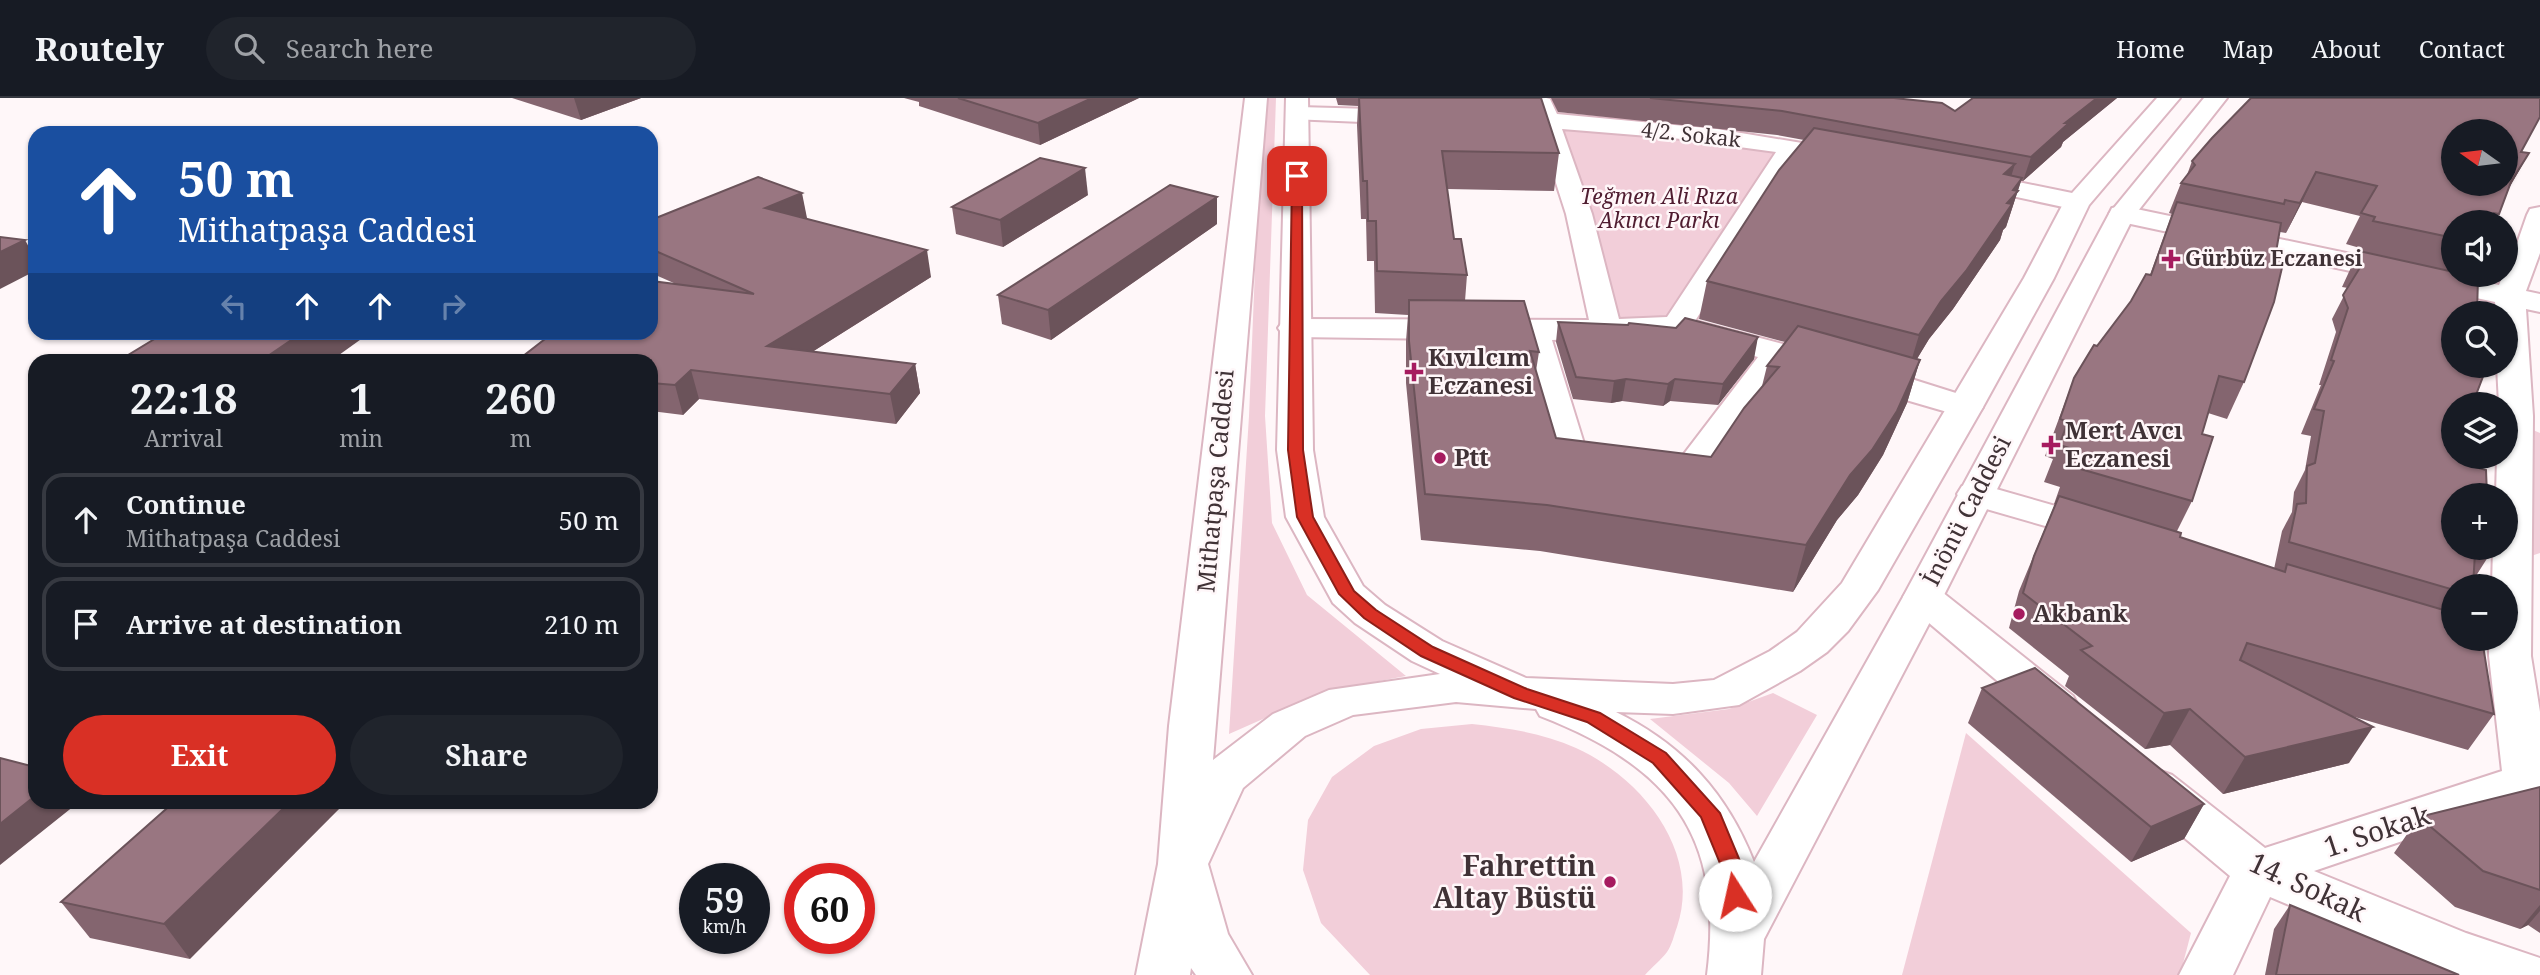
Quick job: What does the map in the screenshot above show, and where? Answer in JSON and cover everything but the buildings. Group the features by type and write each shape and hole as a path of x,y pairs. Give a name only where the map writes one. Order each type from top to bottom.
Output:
{"main road":[{"name":"Mithatpaşa Caddesi","path":"1183,864 1192,726 1256,98"},
{"name":"İnönü Caddesi","path":"1520,693 1673,699 1723,694 1785,661 1812,642 1858,590 2039,278 2077,201 2169,98"},
{"name":"İnönü Caddesi","path":"1739,966 1975,494 2122,214 2216,98"},
{"path":"1439,118 1298,106 1294,328 1296,450 1305,517 1347,594 1370,614 1427,651 1520,693 1594,717 1659,758 1710,813 1734,873 1739,966"},
{"path":"1543,109 1579,214 1606,327"},
{"name":"4/2. Sokak","path":"1480,118 1543,109 1792,146 1875,162"},
{"path":"1677,326 1792,146"},
{"path":"1942,175 2077,201"},
{"path":"2122,214 2525,299"},
{"path":"2533,781 2493,651 2526,577 2528,420 2525,299 2540,215"},
{"path":"1294,328 1534,331 1677,326 1779,352 1966,407"},
{"path":"1534,331 1571,458 1686,475 1779,352"},
{"path":"1975,494 2135,542"},
{"name":"14. Sokak","path":"1923,597 2258,870 2452,951 2524,975"},
{"path":"1163,975 1183,864 1224,777 1289,725 1345,701 1394,694 1456,687 1520,693"},
{"name":"1. Sokak","path":"2258,870 2533,781"},
{"path":"1183,864 1203,941 1225,975"},
{"path":"2206,975 2258,870"}],"green space":[{"path":"1262,98 1276,98 1265,416 1272,523 1307,595 1406,676 1326,691 1229,734 1249,416"},
{"name":"Teğmen Ali Rıza Akıncı Parkı","path":"1547,120 1792,147 1677,326 1606,327"},
{"path":"2533,430 2540,433 2540,553 2528,557"},
{"path":"1773,693 1817,715 1757,816 1729,783 1650,719 1729,709"},
{"path":"1472,724 1551,738 1576,748 1623,778 1644,798 1661,821 1673,845 1681,872 1683,899 1670,946 1645,975 1370,975 1321,923 1303,870 1308,820 1332,777 1374,746 1421,729"},
{"path":"1966,733 2191,933 2180,975 1902,975"}],"place":[{"name":"Gürbüz Eczanesi","path":"2171,259"},
{"name":"Kıvılcım Eczanesi","path":"1414,372"},
{"name":"Mert Avcı Eczanesi","path":"2051,445"},
{"name":"Ptt","path":"1440,458"},
{"name":"Akbank","path":"2019,614"},
{"name":"Fahrettin Altay Büstü","path":"1610,882"}],"route":[{"path":"1297,176 1294,328 1296,450 1305,517 1347,594 1370,614 1427,651 1520,693 1594,717 1659,758 1710,813 1734,873 1735,895"}]}
